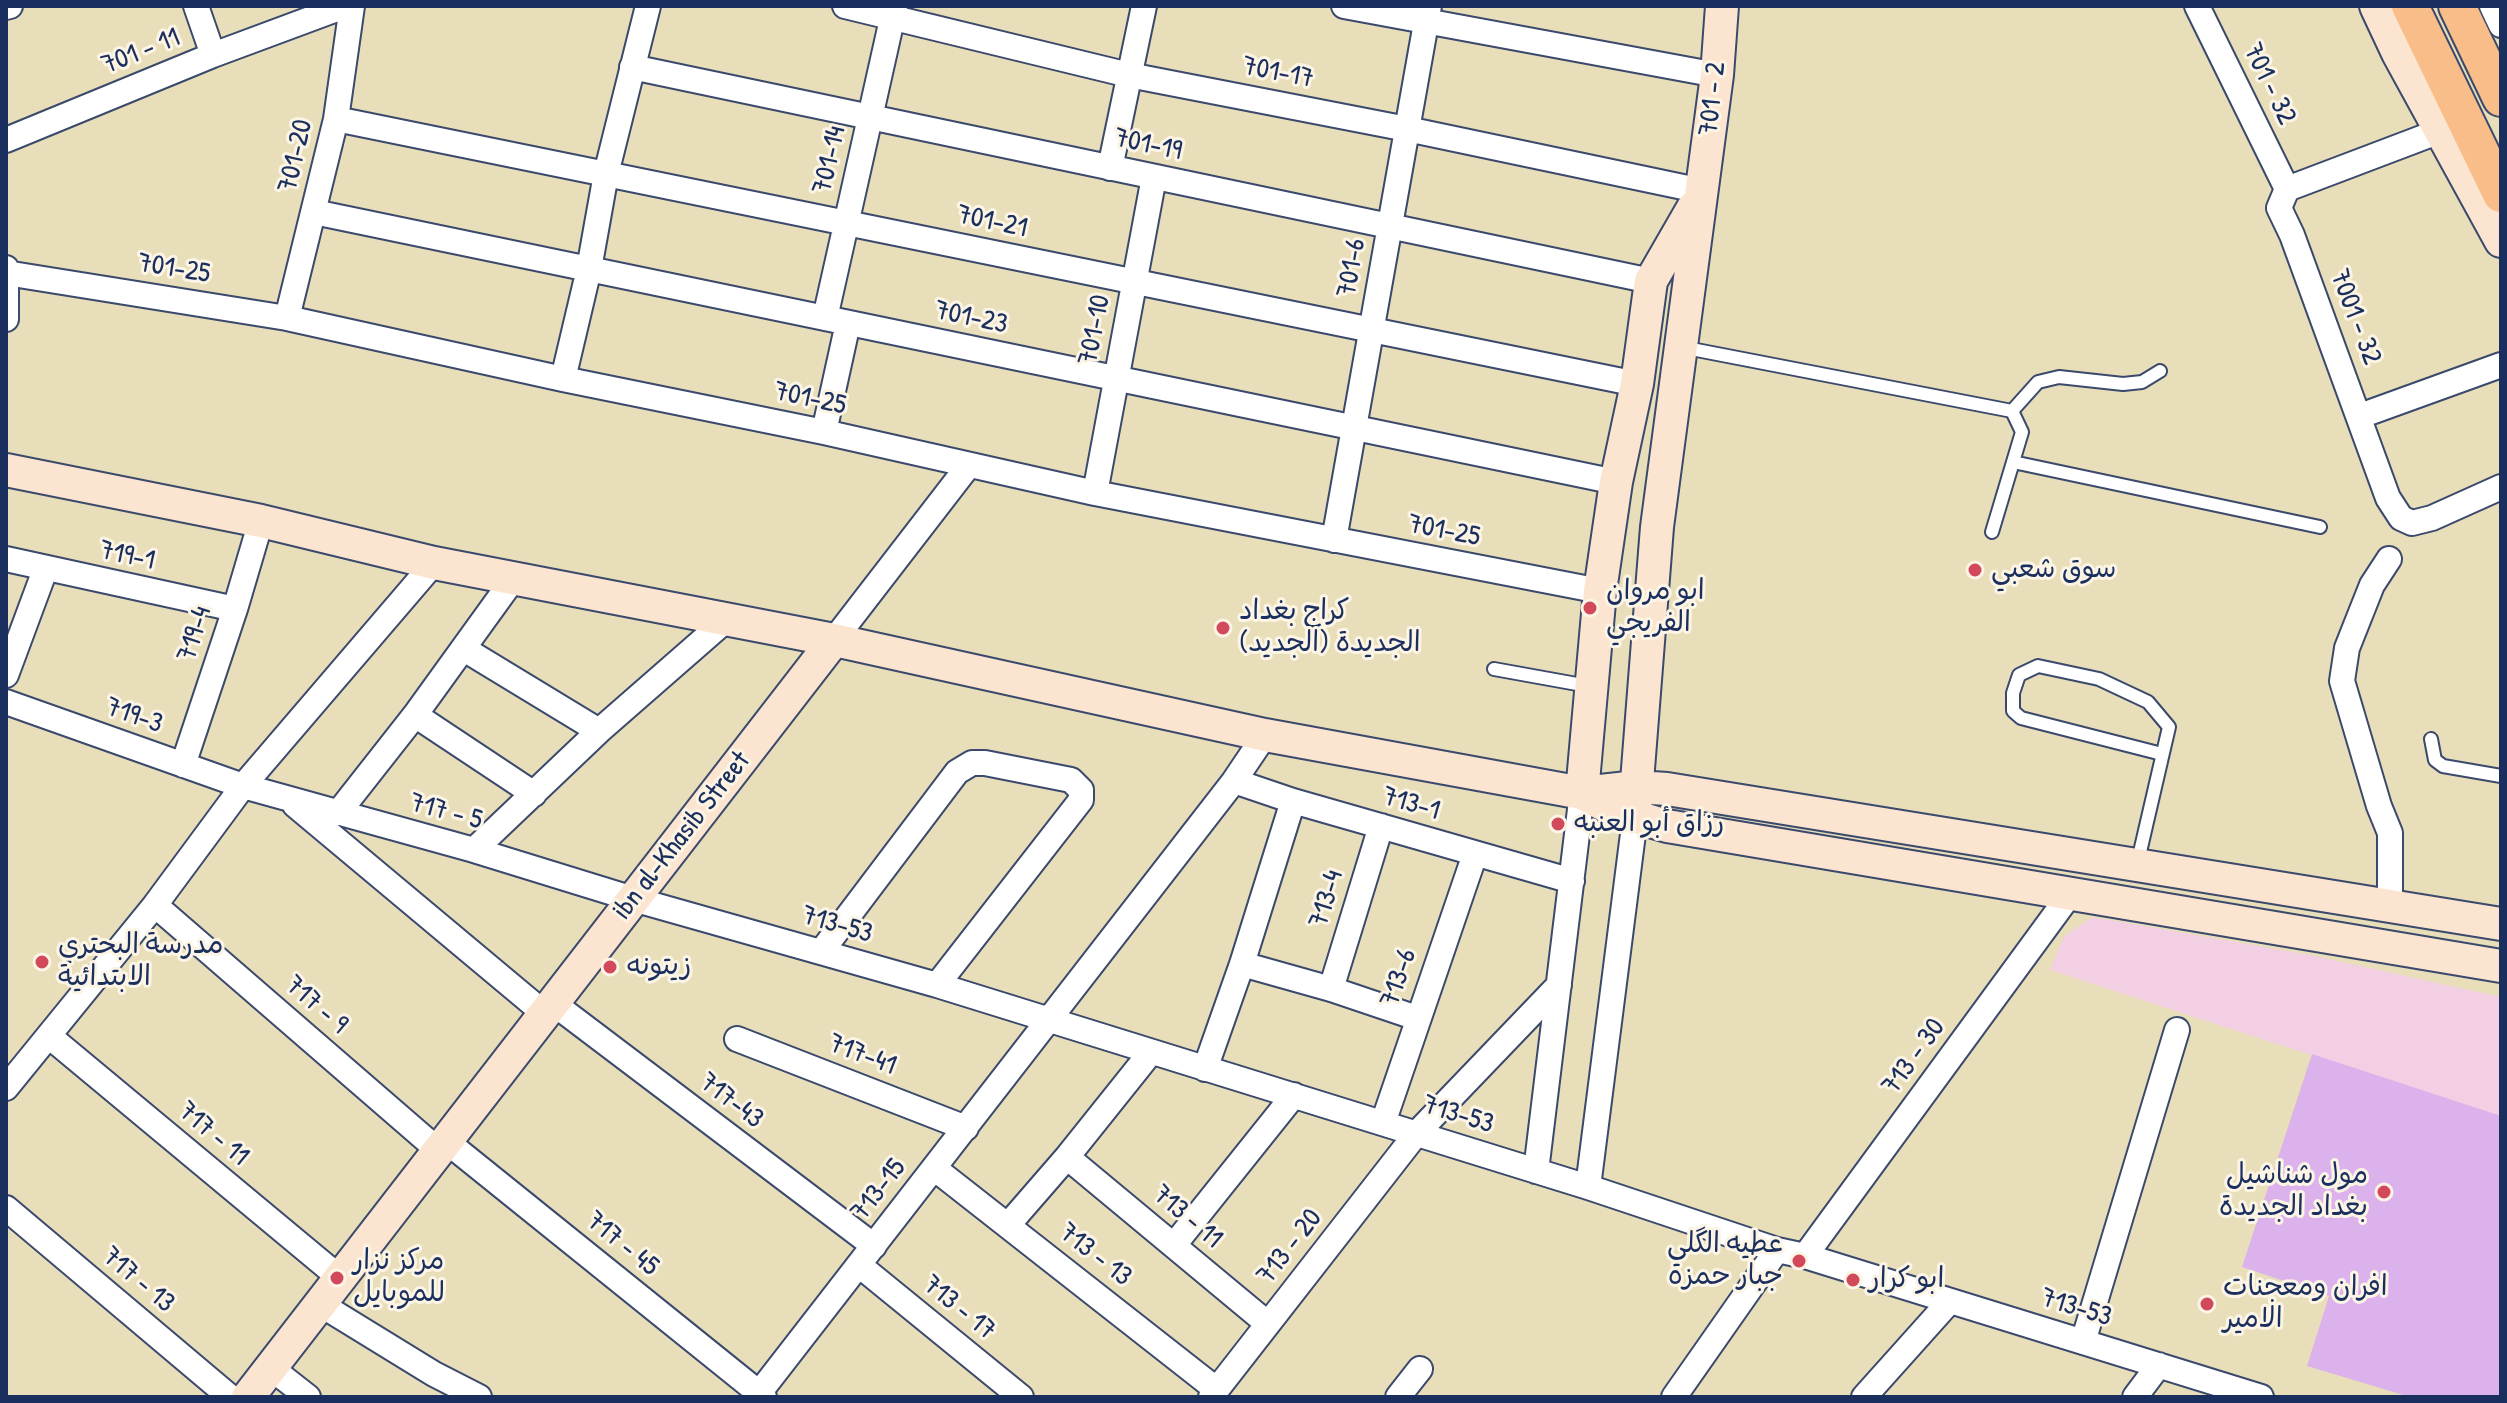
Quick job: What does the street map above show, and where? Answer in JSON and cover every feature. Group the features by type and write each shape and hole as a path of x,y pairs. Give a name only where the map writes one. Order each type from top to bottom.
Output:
{"main road":[{"path":"2410,6 2501,194"},
{"path":"2457,6 2501,98"}],"street":[{"path":"196,6 213,55"},
{"name":"701 - 11","path":"6,140 213,55 345,6"},
{"name":"701-20","path":"287,318 336,119 352,6"},
{"path":"563,379 589,269 606,174 648,6"},
{"name":"701-17","path":"845,6 894,11 1129,75 1702,191"},
{"path":"1110,168 1144,6"},
{"path":"1344,6 1427,13 1717,75"},
{"name":"701 - 2","path":"1636,803 1657,527 1717,75 1722,6"},
{"name":"701 - 32","path":"2197,6 2287,189"},
{"path":"2376,6 2501,241"},
{"path":"2492,6 2501,25"},
{"name":"701-14","path":"824,432 847,223 894,11"},
{"name":"701-6","path":"1334,540 1427,13"},
{"name":"701-19","path":"632,67 1651,281"},
{"name":"701-21","path":"336,119 1637,384"},
{"path":"2287,189 2440,131"},
{"name":"701-10","path":"1095,493 1154,177"},
{"name":"7001 - 32","path":"2287,189 2279,208 2292,235 2388,498 2401,518 2412,523 2432,518 2501,487"},
{"path":"1536,1171 1582,793 1600,591 1616,482 1637,384 1651,281 1702,191"},
{"name":"701-23","path":"314,212 1616,482"},
{"path":"6,319 7,272"},
{"name":"701-25","path":"7,272 287,318 1095,493 1600,591"},
{"path":"2360,416 2501,365"},
{"name":"ibn al-Khasib Street","path":"248,1397 969,465"},
{"path":"6,470 261,521 434,563 834,640 1265,735 1636,803 1667,826 2501,966"},
{"name":"719-4","path":"183,765 261,521"},
{"name":"719-1","path":"6,559 45,570 235,609"},
{"path":"2389,559 2372,585 2347,648 2342,681 2390,833 2390,906"},
{"path":"6,1088 155,905 243,786 434,563"},
{"path":"6,675 45,570"},
{"path":"338,813 415,715 514,578"},
{"path":"1600,591 1652,601"},
{"path":"474,850 599,731 726,620"},
{"path":"464,649 599,731"},
{"name":"719-3","path":"6,702 243,786"},
{"path":"415,715 534,794"},
{"name":"713-15","path":"760,1396 1234,781 1265,735"},
{"path":"821,952 957,772 972,763 985,763 1071,780 1081,790 1081,800 937,985"},
{"name":"713-1","path":"1234,781 1293,801 1572,881"},
{"name":"717 - 5","path":"243,786 474,850 633,899"},
{"path":"1636,803 1667,789 2501,924"},
{"name":"717-43","path":"288,799 549,1009 867,1255"},
{"path":"1205,1069 1293,801"},
{"path":"1588,1187 1636,803"},
{"name":"713-4","path":"1331,989 1381,826"},
{"name":"713-6","path":"1383,1123 1475,854"},
{"name":"713 - 30","path":"1805,1256 2071,893"},
{"name":"713-53","path":"633,899 937,985 1588,1187 1777,1250 2261,1397"},
{"name":"717 - 9","path":"155,905 442,1146"},
{"path":"1242,964 1417,1018"},
{"name":"713 - 20","path":"1214,1393 1416,1134 1559,985"},
{"path":"2083,1342 2177,1030"},
{"name":"717 - 11","path":"49,1036 340,1278"},
{"name":"717-41","path":"737,1039 966,1128"},
{"path":"1008,1225 1151,1052"},
{"path":"1174,1245 1294,1095"},
{"name":"717 - 45","path":"442,1146 760,1396"},
{"name":"713 - 11","path":"1067,1157 1268,1324"},
{"name":"713 - 13","path":"934,1168 1214,1393"},
{"name":"717 - 13","path":"6,1208 230,1397"},
{"path":"1674,1397 1777,1250"},
{"name":"713 - 17","path":"867,1255 1021,1397"},
{"path":"1864,1397 1950,1301"},
{"path":"320,1304 434,1374 479,1397"},
{"path":"2135,1397 2159,1365"},
{"path":"271,1368 308,1397"},
{"path":"1398,1397 1420,1369"}],"lane":[{"path":"1681,347 2012,411"},
{"path":"2012,411 2038,382 2059,377 2123,384 2142,382 2160,371"},
{"path":"1992,532 2022,432 2012,411"},
{"path":"2013,462 2320,527"},
{"path":"2137,865 2169,727 2148,702 2099,679 2038,666 2019,675 2013,693 2013,711 2021,718 2162,754"},
{"path":"1494,669 1591,686"},
{"path":"2431,739 2435,760 2443,766 2501,776"}],"shaded area":[{"path":"2093,917 2310,955 2501,997 2501,1117 2050,970 2064,936"}],"building":[{"name":"مول شناشيل بغداد الجديدة","path":"2312,1054 2501,1116 2499,1397 2410,1397 2307,1366 2329,1296 2242,1267"}],"place":[{"name":"سوق شعبي","path":"1975,570"},
{"name":"ابو مروان الفريجي","path":"1590,608"},
{"name":"كراج بغداد الجديدة (الجديد)","path":"1223,628"},
{"name":"رزاق أبو العنبه","path":"1558,824"},
{"name":"مدرسة البحتري الابتدائية","path":"42,962"},
{"name":"زيتونه","path":"610,967"},
{"name":"مول شناشيل بغداد الجديدة","path":"2384,1192"},
{"name":"عطيه الگلي جبار حمزه","path":"1799,1261"},
{"name":"مركز نزار للموبايل","path":"337,1278"},
{"name":"ابو كرار","path":"1853,1280"},
{"name":"افران ومعجنات الامير","path":"2207,1304"}]}
